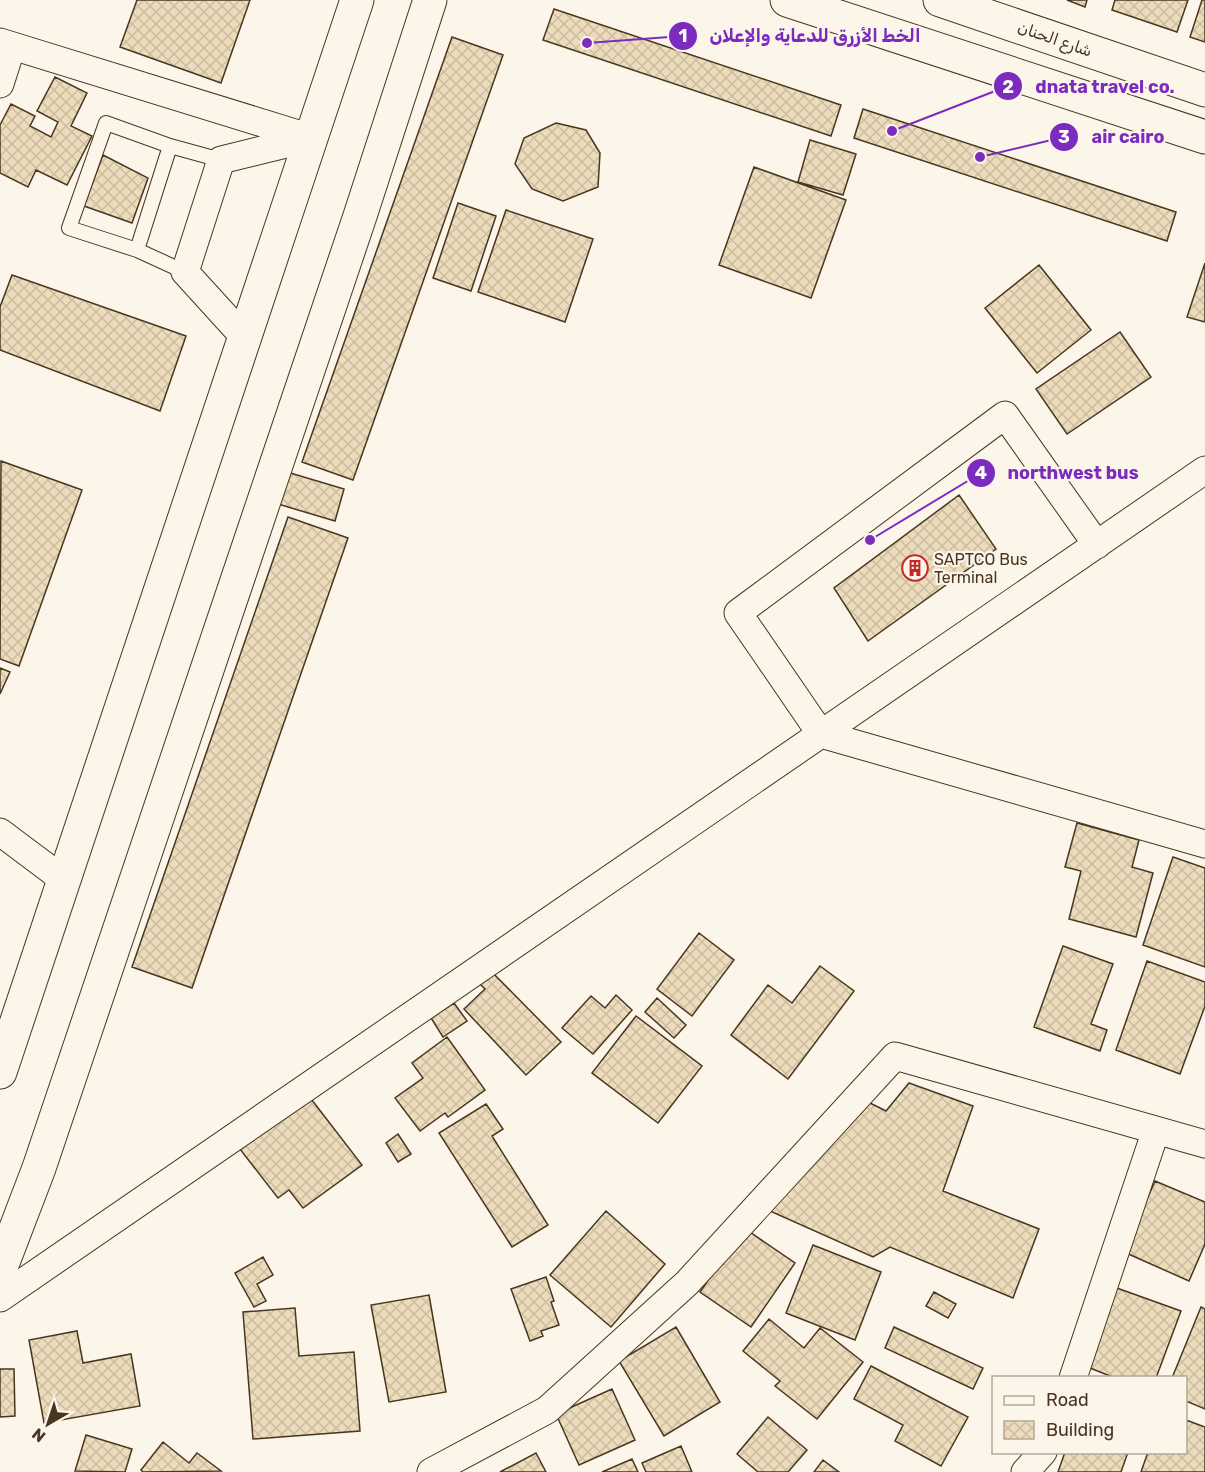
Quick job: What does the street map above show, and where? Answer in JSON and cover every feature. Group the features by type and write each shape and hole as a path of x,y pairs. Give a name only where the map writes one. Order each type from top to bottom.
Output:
{"main road":[{"path":"0,1072 357,0"},
{"path":"0,1270 39,1168 356,227 430,0"},
{"path":"787,0 1205,137"},
{"name":"شارع الحنان","path":"940,0 1205,90"}],"street":[{"path":"0,84 6,44 311,138"},
{"path":"245,338 185,272 221,160 311,138"},
{"path":"1097,544 1005,415 738,613 821,734 1205,844"},
{"path":"0,1298 1205,470"},
{"path":"0,832 64,880"},
{"path":"431,1472 547,1410 556,1402 687,1283 896,1056 1205,1144"},
{"path":"1073,1376 1156,1130"},
{"path":"1025,1472 1041,1454"},
{"path":"1041,1472 1047,1454"}],"lane":[{"path":"185,272 137,250 69,228 105,123 171,146 221,160"},
{"path":"137,250 171,146"}],"building":[{"path":"137,0 250,0 221,83 120,47"},
{"path":"1067,0 1087,0 1085,7"},
{"path":"1115,0 1188,0 1177,32 1112,10"},
{"path":"1202,0 1205,0 1205,42 1190,37"},
{"path":"554,9 841,105 831,136 543,40"},
{"path":"452,37 503,55 353,480 302,462"},
{"path":"55,77 87,93 71,126 92,136 67,185 36,170 28,187 0,173 0,125 11,104 35,116 30,126 51,137 58,122 37,111"},
{"path":"863,109 1176,212 1167,241 854,138"},
{"path":"556,123 586,130 600,153 598,187 563,201 532,189 515,164 524,138"},
{"path":"810,140 856,154 843,195 798,182"},
{"path":"103,155 148,178 132,223 84,206"},
{"path":"754,167 846,200 811,298 719,265"},
{"path":"458,203 496,216 471,291 433,278"},
{"path":"506,210 593,239 565,322 478,292"},
{"path":"1205,263 1205,322 1187,317"},
{"path":"1039,265 1091,330 1037,373 985,308"},
{"path":"12,275 186,336 160,411 0,350 0,307"},
{"path":"1120,332 1151,377 1067,434 1036,389"},
{"path":"1,461 82,490 19,666 0,659"},
{"path":"287,472 344,489 335,521 278,504"},
{"name":"SAPTCO Bus Terminal","path":"959,495 996,549 868,641 834,588"},
{"path":"288,517 348,538 192,988 132,967"},
{"path":"0,668 10,672 0,694"},
{"path":"1077,823 1139,840 1132,867 1153,873 1136,937 1069,919 1081,871 1065,867"},
{"path":"1173,857 1205,868 1205,967 1143,945"},
{"path":"699,933 734,960 692,1016 657,989"},
{"path":"1063,946 1113,964 1091,1024 1107,1030 1100,1051 1034,1027"},
{"path":"1147,961 1205,982 1205,1006 1180,1074 1116,1050"},
{"path":"485,965 561,1042 526,1075 464,1009 485,989 473,977"},
{"path":"820,966 854,991 788,1079 731,1035 768,985 792,1003"},
{"path":"616,995 632,1010 593,1054 562,1028 591,996 605,1008"},
{"path":"657,998 686,1025 674,1038 645,1012"},
{"path":"454,1003 467,1021 443,1037 431,1018"},
{"path":"636,1016 702,1066 658,1123 592,1073"},
{"path":"447,1037 485,1090 448,1117 445,1113 420,1131 395,1098 423,1078 412,1063"},
{"path":"909,1083 973,1106 943,1191 1039,1229 1013,1298 890,1247 873,1257 770,1211 868,1102 886,1111"},
{"path":"305,1091 362,1165 303,1208 289,1190 278,1198 236,1144"},
{"path":"486,1104 503,1129 492,1136 548,1225 512,1247 439,1133"},
{"path":"398,1134 411,1154 398,1162 386,1143"},
{"path":"1155,1181 1205,1202 1205,1244 1189,1281 1124,1252"},
{"path":"606,1211 665,1264 611,1327 550,1275"},
{"path":"744,1228 795,1263 751,1327 700,1292"},
{"path":"813,1245 881,1272 855,1340 786,1313"},
{"path":"263,1257 273,1275 257,1284 266,1301 254,1307 235,1273"},
{"path":"546,1277 559,1325 541,1331 543,1336 530,1341 511,1289"},
{"path":"1114,1287 1181,1311 1157,1376 1110,1376 1085,1366"},
{"path":"934,1292 956,1304 948,1318 926,1306"},
{"path":"429,1295 446,1392 389,1402 371,1305"},
{"path":"1201,1307 1205,1309 1205,1409 1187,1401 1187,1376 1173,1376"},
{"path":"295,1308 299,1356 354,1352 360,1431 253,1439 243,1312"},
{"path":"769,1319 804,1348 820,1328 863,1362 817,1419 775,1386 780,1381 743,1351"},
{"path":"676,1327 720,1402 664,1436 619,1361"},
{"path":"894,1327 983,1368 973,1389 885,1348"},
{"path":"77,1331 83,1363 131,1354 140,1406 44,1423 29,1340"},
{"path":"871,1366 968,1417 941,1466 895,1441 903,1425 854,1399"},
{"path":"0,1369 14,1369 15,1416 0,1417"},
{"path":"612,1389 635,1440 579,1465 556,1414"},
{"path":"768,1417 807,1450 788,1472 758,1472 737,1454"},
{"path":"1187,1420 1205,1427 1205,1472 1141,1472 1147,1454 1187,1454"},
{"path":"86,1435 132,1449 125,1472 75,1471"},
{"path":"163,1442 189,1463 197,1453 221,1471 143,1472 141,1470"},
{"path":"681,1446 692,1472 646,1472 642,1463"},
{"path":"536,1453 546,1472 500,1472"},
{"path":"1064,1454 1127,1454 1121,1472 1058,1472"},
{"path":"632,1459 638,1472 602,1472"},
{"path":"823,1460 839,1472 814,1472"}],"place":[{"name":"الخط الأزرق للدعاية والإعلان","path":"587,43"},
{"name":"dnata travel co.","path":"892,131"},
{"name":"air cairo","path":"980,157"},
{"name":"northwest bus","path":"870,540"},
{"name":"SAPTCO Bus Terminal","path":"915,568"}]}
